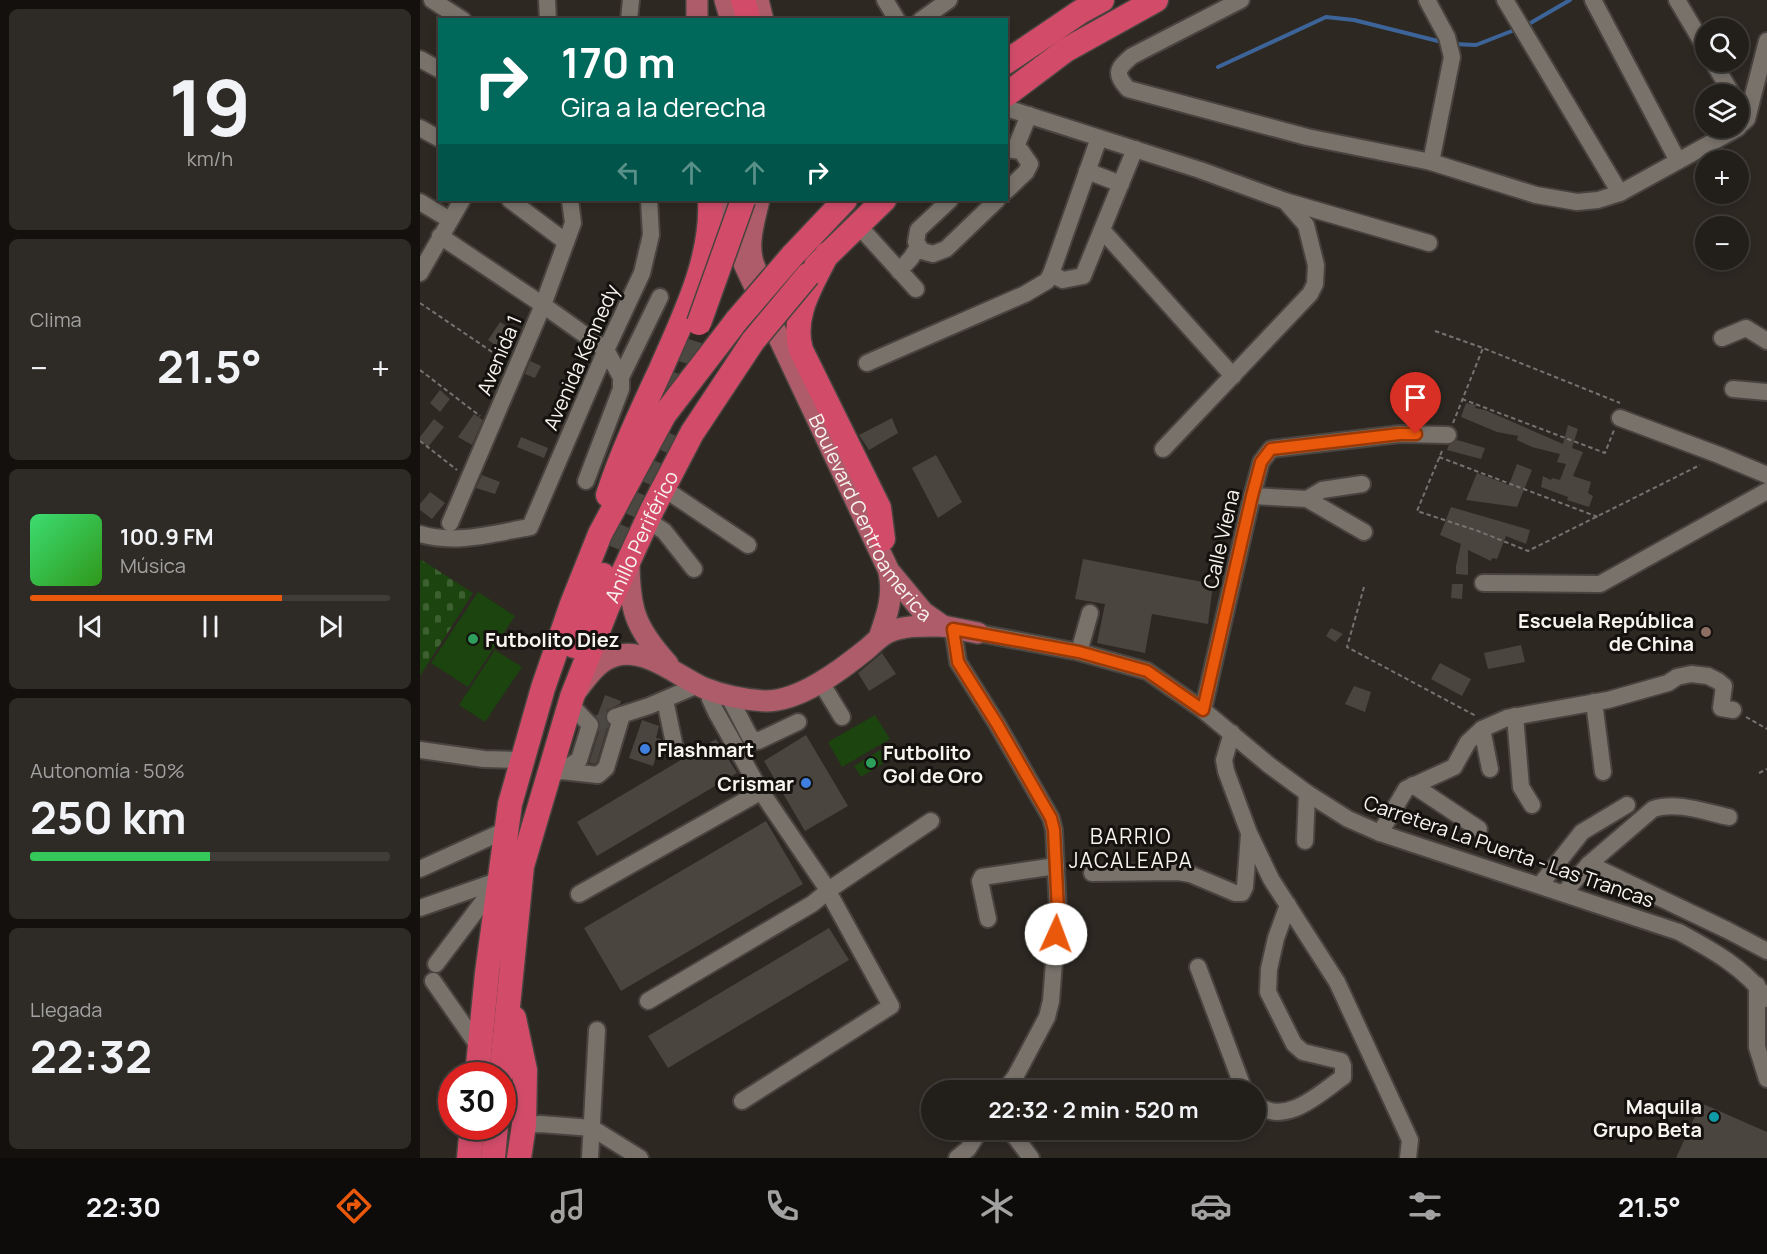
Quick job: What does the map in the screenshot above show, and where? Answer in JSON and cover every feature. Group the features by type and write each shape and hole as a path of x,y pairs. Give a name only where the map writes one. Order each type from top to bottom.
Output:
{"highway":[{"path":"743,0 748,18"},
{"path":"1008,61 1080,12 1102,0"},
{"path":"1008,94 1066,50 1156,0"},
{"path":"522,866 537,756 555,694 615,546 607,499 618,465 685,315 701,266 711,220 710,201"},
{"path":"699,323 743,201"},
{"name":"Anillo Periférico","path":"503,1062 522,866 554,775 571,700 615,546 664,415 737,320 792,256 844,201"},
{"name":"Anillo Periférico","path":"478,1062 487,973 510,804 543,688 572,604 615,546 647,519 692,433 753,341 808,274 883,201"},
{"path":"827,254 798,316 797,338 879,508 883,539"},
{"path":"510,997 525,1070 524,1125 519,1158"},
{"path":"469,1158 471,1140"},
{"path":"493,1158 495,1140"}],"main road":[{"path":"725,0 730,18"},
{"path":"758,0 762,18"},
{"name":"Boulevard Centroamerica","path":"720,201 745,266 889,571 923,612 948,628 978,633"},
{"name":"Boulevard Centroamerica","path":"759,201 752,235 752,261 795,346 883,539 916,594 947,619 978,633"},
{"path":"615,546 635,618 646,639 677,674"},
{"path":"879,638 892,597 889,571"},
{"path":"571,700 601,662 615,656 630,654 644,657 712,690 746,700 775,701 795,696 820,681 889,632 905,628 948,628"}],"street":[{"path":"432,0 460,18"},
{"path":"547,0 548,18"},
{"path":"629,18 631,0"},
{"path":"885,0 896,18"},
{"path":"924,18 949,0"},
{"path":"1241,0 1132,56 1121,65 1118,72 1119,80 1128,89 1307,137 1431,162 1536,195 1577,202 1592,201 1620,193 1678,161 1713,138"},
{"path":"1427,0 1450,44 1452,57 1431,162"},
{"path":"1505,0 1620,193"},
{"path":"1593,0 1678,161"},
{"path":"1677,0 1695,30"},
{"path":"1749,94 1767,41"},
{"path":"420,59 438,69"},
{"path":"1008,109 1200,170 1286,201 1428,243"},
{"path":"1008,188 1026,172 1030,164 1021,151 1011,149 1029,116"},
{"path":"420,128 438,138"},
{"path":"867,363 1019,297 1047,281 1099,138"},
{"path":"1051,274 1062,280 1083,276 1135,149"},
{"path":"1087,171 1121,184"},
{"path":"420,271 461,201"},
{"path":"511,201 566,242"},
{"name":"Avenida 1","path":"450,523 543,305 573,223 570,201"},
{"name":"Avenida Kennedy","path":"420,534 442,538 465,538 530,527 606,350 642,273 651,235 649,201"},
{"path":"949,201 918,230 916,236 918,247 922,252 933,254 946,249 996,201"},
{"path":"1163,449 1310,294 1315,284 1316,265 1306,225 1286,201"},
{"path":"420,202 450,220"},
{"path":"857,224 916,289"},
{"path":"1102,230 1233,376"},
{"path":"440,236 606,350 621,377"},
{"path":"899,271 918,247"},
{"path":"586,481 621,389 621,377 660,297"},
{"path":"1722,338 1746,328 1767,341"},
{"path":"1733,389 1767,392"},
{"path":"1620,418 1767,475"},
{"name":"Calle Viena","path":"1203,710 1252,496 1261,462 1271,449 1400,434 1448,435"},
{"path":"1307,499 1322,490 1362,484"},
{"path":"663,488 747,545"},
{"path":"1483,583 1600,584 1767,491"},
{"path":"1252,496 1307,499 1364,532"},
{"path":"647,519 664,531 694,569"},
{"path":"1079,652 1090,614"},
{"path":"948,628 958,662 1051,818 1054,830 1058,911 1051,1001 1047,1017 1013,1080"},
{"name":"Carretera La Puerta - Las Trancas","path":"978,633 1079,652 1147,671 1203,710 1269,765 1307,793 1348,819 1380,832 1679,932 1721,956 1757,985 1767,999"},
{"path":"1380,832 1406,789 1454,767 1468,742 1487,727 1515,716 1608,700 1691,674 1708,676 1719,681 1724,686 1721,708 1733,710"},
{"path":"820,681 842,717"},
{"path":"554,775 598,775 606,768 619,716 665,700 712,690"},
{"path":"712,690 750,737 758,741 798,722"},
{"path":"712,690 710,699 716,712 760,790 827,891 891,1006 742,1101"},
{"path":"554,775 579,760 593,725 571,700"},
{"path":"665,700 675,748"},
{"path":"1594,702 1603,772"},
{"path":"1515,716 1521,787 1532,805"},
{"path":"1487,727 1490,769"},
{"path":"1232,733 1224,760 1249,833 1271,879 1337,982 1410,1140 1408,1158"},
{"path":"420,750 484,759 522,760"},
{"path":"1413,785 1479,829"},
{"path":"579,894 743,802 760,790"},
{"path":"1305,841 1307,793"},
{"path":"1540,885 1582,832 1627,805"},
{"path":"1564,893 1589,864 1653,809 1664,806 1729,817"},
{"path":"648,1001 812,904 827,891 931,821"},
{"path":"420,869 506,830"},
{"path":"1092,873 1178,872 1190,874 1235,893 1242,893 1245,887 1249,833"},
{"path":"1589,864 1767,951"},
{"path":"988,919 980,880 982,877 1056,866"},
{"path":"420,908 500,880"},
{"path":"436,964 500,880"},
{"path":"1266,1109 1281,1112 1300,1107 1343,1077 1341,1061 1303,1052 1294,1044 1268,992 1269,969 1276,938 1288,905"},
{"path":"1198,967 1240,1080"},
{"path":"434,981 479,1047"},
{"path":"1757,985 1757,1047 1767,1079"},
{"path":"590,1158 597,1030"},
{"path":"524,1125 592,1128 640,1158"},
{"path":"957,1158 968,1149 974,1140"},
{"path":"1018,1140 1031,1158"}],"path":[{"path":"420,303 516,368"},
{"path":"1434,332 1483,348 1625,404 1605,453 1462,399"},
{"path":"420,370 492,425"},
{"path":"420,441 469,479"},
{"path":"1417,511 1478,531 1528,551 1719,455"},
{"path":"1439,457 1598,517"},
{"path":"1364,587 1347,647 1487,727"},
{"path":"1733,710 1767,729"},
{"path":"1759,774 1767,769"}],"green space":[{"path":"420,559 473,593 420,676"},
{"name":"Futbolito Diez","path":"478,592 515,616 468,687 431,663"},
{"name":"Futbolito Diez","path":"495,650 522,667 485,722 459,705"},
{"path":"875,715 890,739 842,767 828,742"},
{"name":"Futbolito Gol de Oro","path":"880,750 889,760 861,777 854,766"}],"building":[{"path":"500,322 516,332 504,351 488,340"},
{"path":"530,361 541,366 535,378 525,374"},
{"path":"440,390 450,399 440,412 430,403"},
{"path":"1466,403 1476,405 1475,408 1485,410 1563,444 1568,425 1578,429 1572,448 1583,452 1573,476 1591,482 1588,493 1593,496 1589,507 1567,500 1568,497 1541,487 1543,476 1551,480 1552,478 1560,480 1566,464 1557,462 1560,454 1532,447 1517,440 1518,436 1497,432 1461,417"},
{"path":"474,414 483,420 472,445 458,437"},
{"path":"892,418 898,433 869,450 859,435"},
{"path":"434,419 444,427 428,447 420,440 420,437"},
{"path":"521,437 548,448 544,458 517,447"},
{"path":"1457,440 1485,448 1481,459 1447,450 1449,445"},
{"path":"936,455 962,502 938,518 912,468"},
{"path":"1517,464 1532,470 1517,507 1466,500 1477,473 1509,485"},
{"path":"482,475 500,482 495,494 476,488"},
{"path":"430,492 445,503 432,519 420,510 420,504"},
{"path":"1451,507 1530,530 1526,544 1506,536 1497,559 1492,558 1491,561 1468,550 1468,575 1456,574 1461,544 1440,535"},
{"path":"1083,559 1213,584 1208,624 1152,614 1145,653 1097,643 1105,604 1075,599"},
{"path":"1452,584 1463,584 1462,599 1451,598"},
{"path":"1331,628 1343,634 1335,642 1326,636"},
{"path":"1521,645 1525,662 1488,669 1484,653"},
{"path":"882,653 896,674 869,691 858,673"},
{"path":"1440,663 1471,679 1462,696 1431,679"},
{"path":"1354,686 1371,692 1365,712 1345,704"},
{"path":"605,695 621,701 620,704 607,710 605,720 608,725 597,762 589,763 600,728 597,717"},
{"name":"Flashmart","path":"642,720 659,726 656,738 661,739 653,766 629,758"},
{"name":"Crismar","path":"806,735 848,806 805,831 764,761"},
{"path":"716,739 737,773 597,856 577,822"},
{"path":"766,821 803,884 621,991 584,928"},
{"path":"829,928 849,960 668,1068 648,1036"},
{"name":"Maquila Grupo Beta","path":"1701,1103 1767,1132 1767,1158 1676,1158"}],"waterway":[{"path":"1527,25 1570,0"},
{"path":"1218,67 1326,17 1354,20 1442,42"},
{"path":"1453,44 1476,45 1517,29"}],"tunnel":[{"path":"676,398 699,323"},
{"path":"615,548 665,431"},
{"path":"595,724 615,717"}],"place":[{"name":"Escuela República de China","path":"1706,632"},
{"name":"Futbolito Diez","path":"473,639"},
{"name":"Flashmart","path":"645,749"},
{"name":"Futbolito Gol de Oro","path":"871,763"},
{"name":"Crismar","path":"806,783"},
{"name":"Maquila Grupo Beta","path":"1714,1117"}],"district":[{"name":"BARRIO JACALEAPA","path":"1131,848"}],"route":[{"path":"1056,934 1058,911 1054,830 1051,818 958,662 953,629 1079,652 1147,671 1203,710 1252,496 1261,462 1271,449 1416,434"}]}
